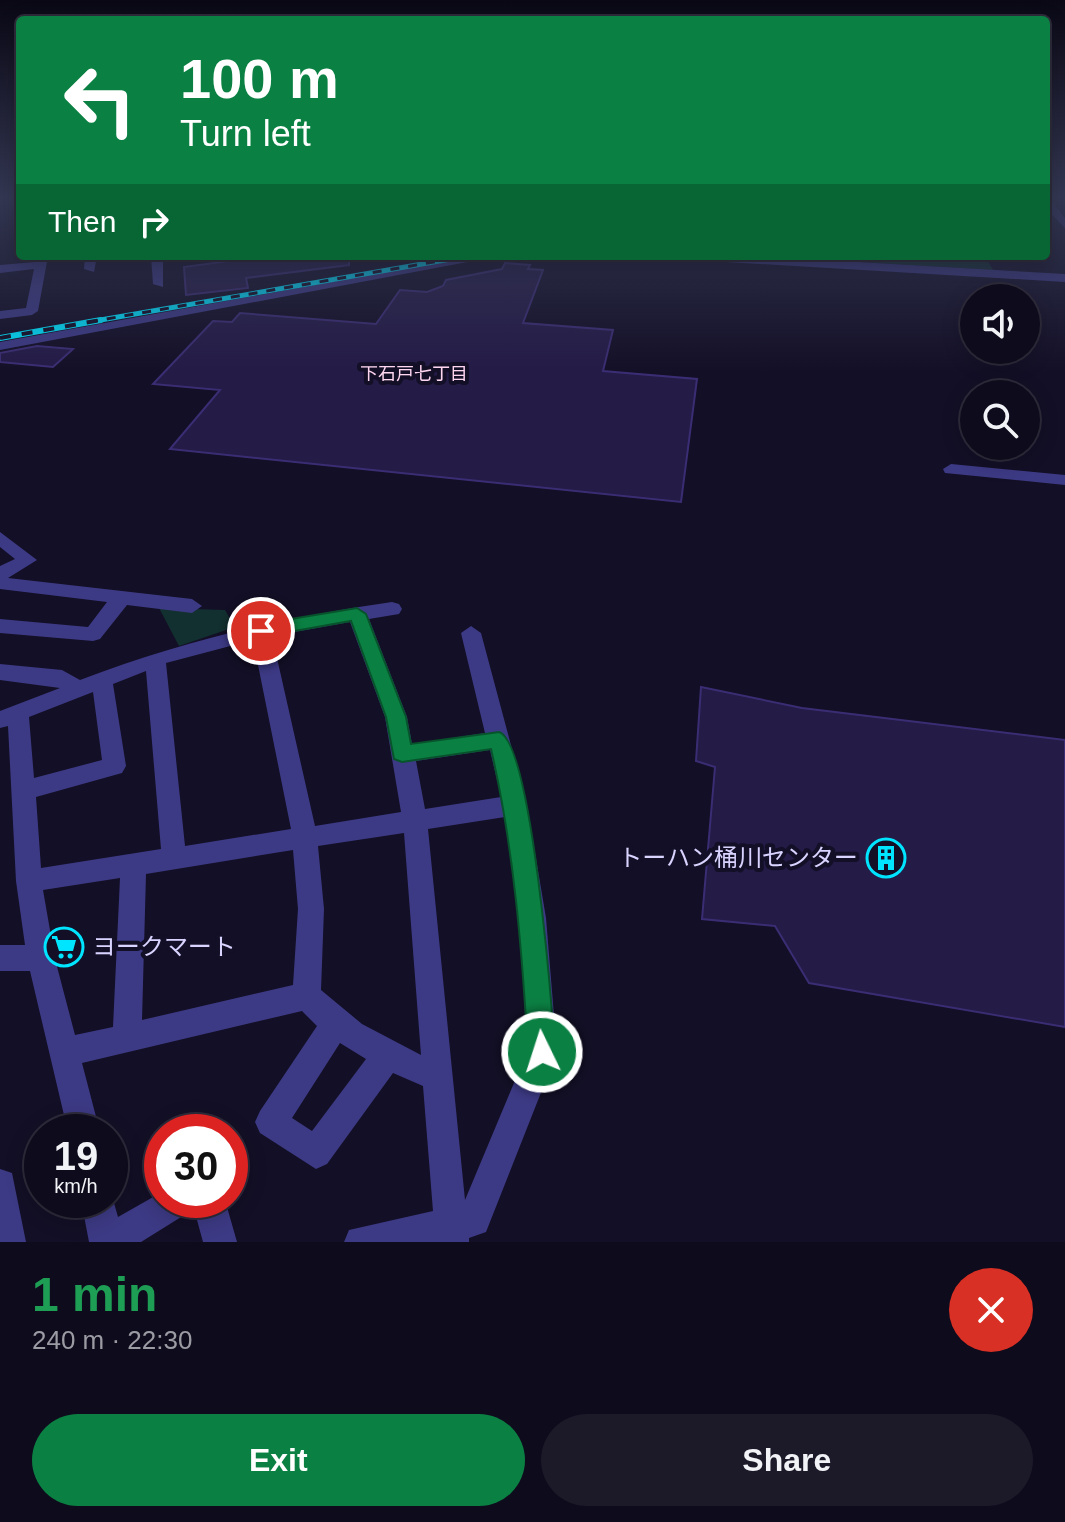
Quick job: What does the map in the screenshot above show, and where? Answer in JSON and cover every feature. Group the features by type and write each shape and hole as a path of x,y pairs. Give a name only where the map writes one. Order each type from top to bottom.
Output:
{"street":[{"path":"0,269 41,260 32,311 0,315"},
{"path":"157,260 159,284"},
{"path":"0,346 471,260"},
{"path":"761,260 1065,278"},
{"path":"951,469 1065,480"},
{"path":"0,538 28,560 0,574"},
{"path":"0,583 192,606"},
{"path":"0,626 93,634 122,597"},
{"path":"80,1114 41,958 29,881 26,790 9,717 155,659 261,631 392,609"},
{"path":"357,614 396,717 415,822 451,1233"},
{"path":"261,631 305,837 311,909 307,996 335,1025 386,1057 438,1077"},
{"path":"361,1242 451,1233 474,1220 542,1052 533,918 515,805 471,633"},
{"path":"155,659 174,858"},
{"path":"0,672 62,678 78,689"},
{"path":"26,790 114,766 102,681"},
{"path":"402,754 499,740"},
{"path":"29,881 515,805"},
{"path":"127,1038 133,864"},
{"path":"0,958 41,958"},
{"path":"67,1052 307,996"},
{"path":"335,1025 271,1122 316,1153 386,1057"},
{"path":"0,1185 9,1242"},
{"path":"102,1218 107,1242 149,1218"},
{"path":"213,1218 220,1242"}],"green space":[{"path":"987,260 993,270 845,261"},
{"path":"159,608 225,610 235,627 179,646"}],"building":[{"path":"236,260 349,260 349,265 246,278 248,288 186,295 184,267"},
{"path":"505,263 530,265 528,269 543,270 523,323 613,330 603,371 697,379 681,502 170,449 220,390 153,384 213,321 232,322 240,313 376,324 400,290 427,292 443,286 446,280 502,269"},
{"path":"37,346 73,349 53,367 0,362 0,353"},
{"name":"トーハン桶川センター","path":"701,687 802,708 1065,740 1065,1027 809,983 775,926 702,919 715,767 696,761"}],"railway":[{"path":"89,322 445,260"},
{"path":"0,338 101,320"}],"place":[{"name":"トーハン桶川センター","path":"886,858"},
{"name":"ヨークマート","path":"64,947"}],"district":[{"name":"下石戸七丁目","path":"414,374"}],"route":[{"path":"261,631 357,614 396,717 402,754 499,740 515,805 533,918 542,1052"}]}
